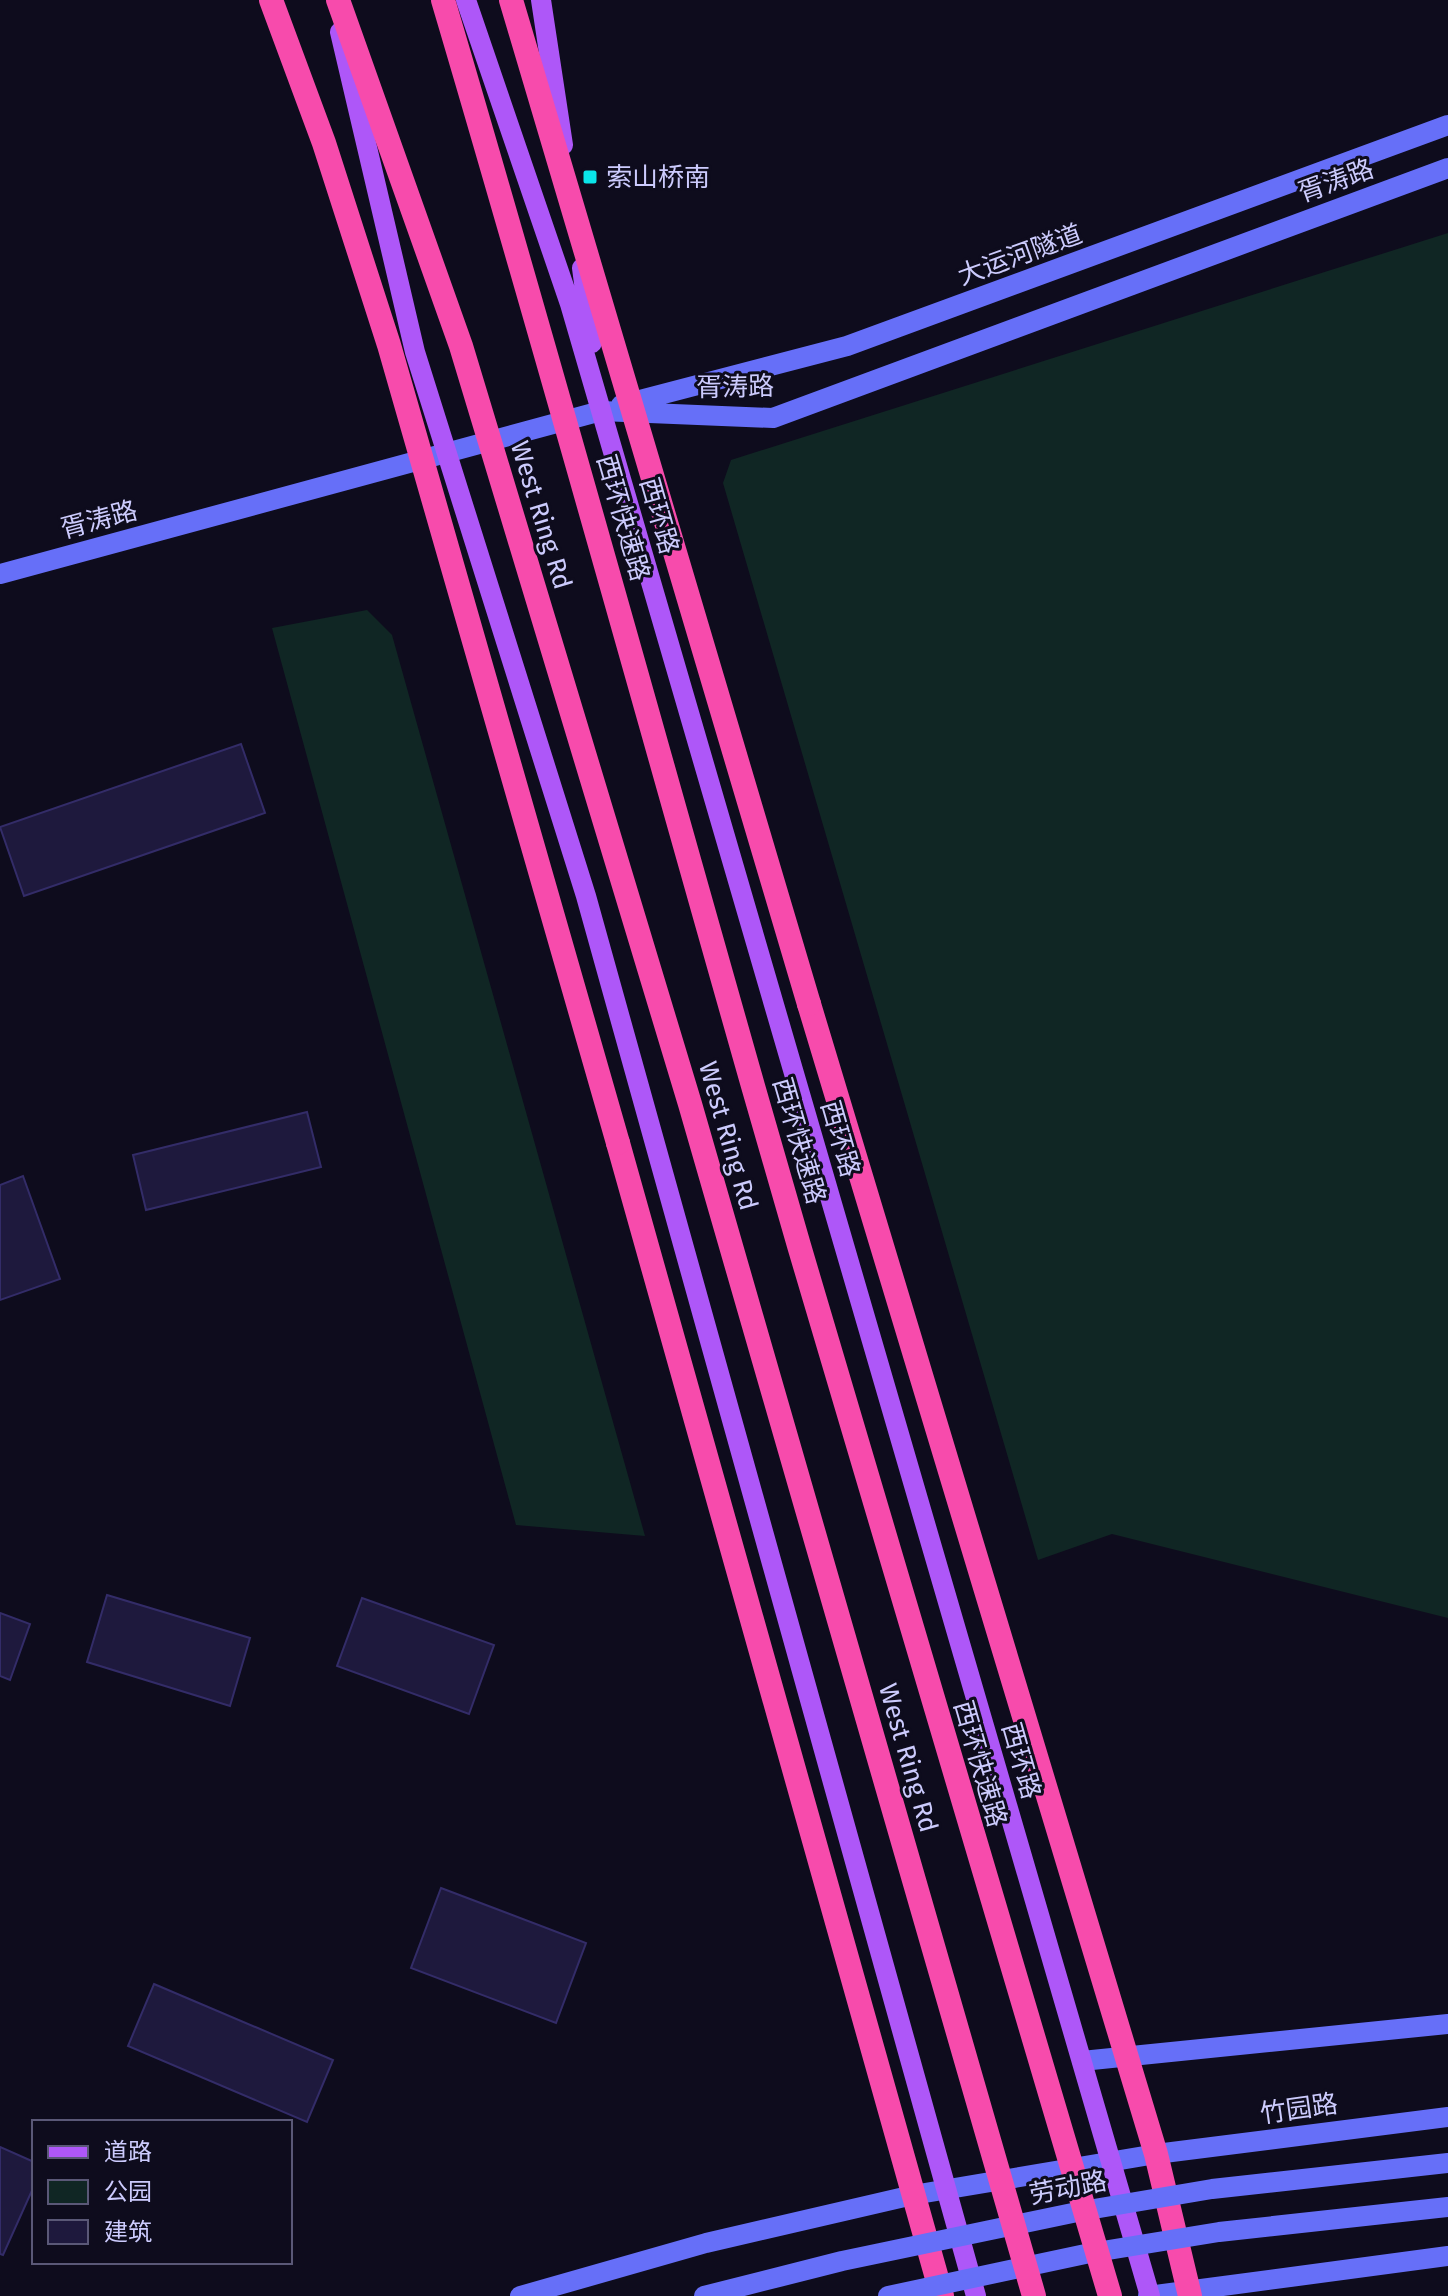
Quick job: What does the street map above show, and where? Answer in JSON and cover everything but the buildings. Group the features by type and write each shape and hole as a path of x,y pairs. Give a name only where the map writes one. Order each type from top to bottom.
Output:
{"highway":[{"path":"271,0 324,143 389,345 618,1143 942,2296"},
{"name":"West Ring Rd","path":"335,0 461,346 690,1104 1034,2296"},
{"name":"西环快速路","path":"443,0 544,342 793,1222 996,1919 1110,2296"},
{"path":"511,0 809,1004 1156,2154 1189,2292"}],"main road":[{"path":"335,0 415,352 586,896 976,2296"},
{"name":"西环路","path":"466,0 570,304 1149,2296"},
{"path":"541,0 601,411"}],"street":[{"name":"大运河隧道","path":"601,411 847,346 1448,125"},
{"name":"胥涛路","path":"0,574 601,411 773,418 1448,168"},
{"path":"1082,2061 1448,2024"},
{"name":"竹园路","path":"1156,2154 1448,2117"},
{"name":"劳动路","path":"520,2296 706,2243 913,2195 1156,2154"},
{"name":"劳动路","path":"704,2296 842,2261 1082,2211 1212,2189 1448,2163"},
{"path":"888,2296 1090,2253 1176,2239 1448,2207"},
{"path":"1149,2296 1448,2256"}],"green space":[{"path":"1448,233 1448,1618 1112,1534 1038,1560 723,483 731,460"},
{"path":"367,610 392,635 645,1536 516,1525 272,628"}],"place":[{"name":"索山桥南","path":"590,177"}]}
